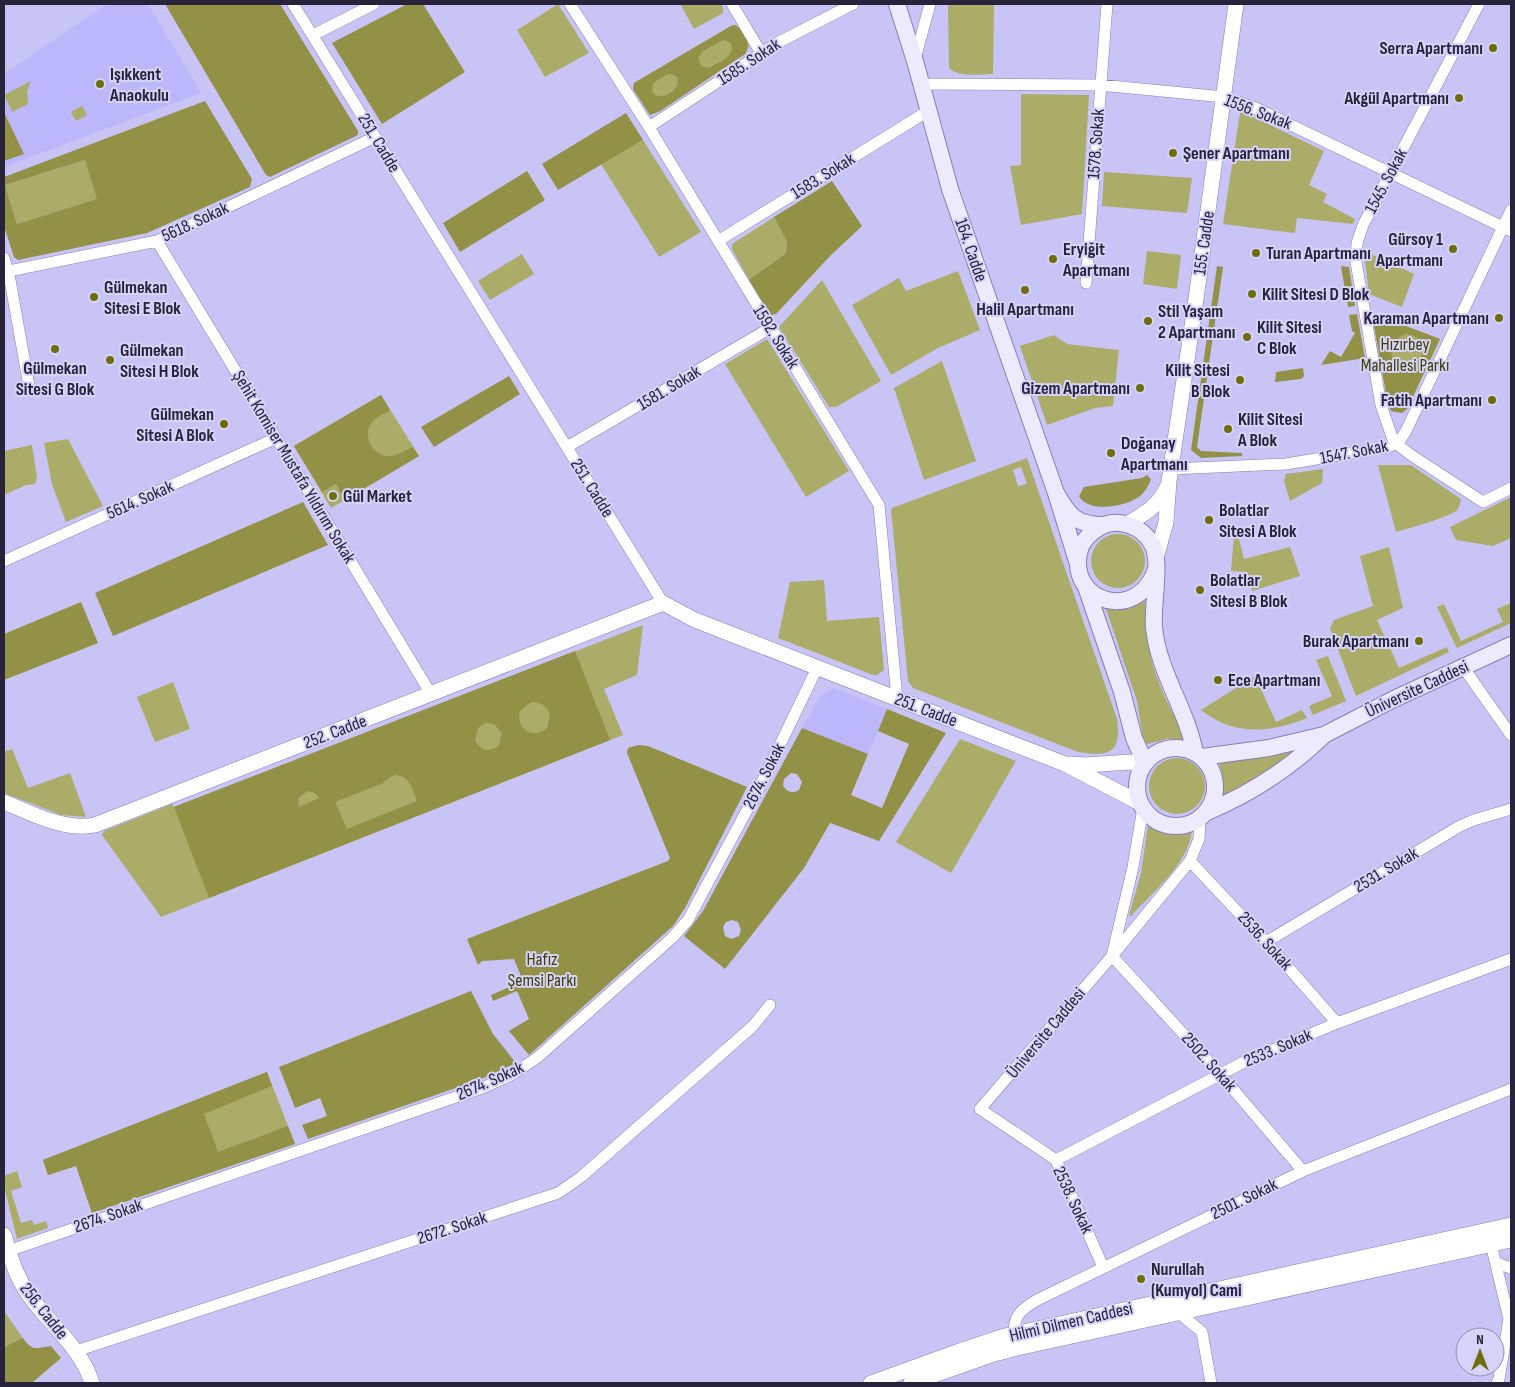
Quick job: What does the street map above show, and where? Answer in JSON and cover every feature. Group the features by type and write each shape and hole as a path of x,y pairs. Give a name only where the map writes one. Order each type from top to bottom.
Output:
{"main road":[{"name":"164. Cadde","path":"897,4 915,61 950,189 1056,493 1077,563"},
{"name":"164. Cadde","path":"1056,493 1065,509 1076,520 1088,524 1104,525"},
{"path":"1144,764 1134,738 1122,692 1077,563 1079,550 1085,539 1093,531 1104,525 1115,523 1127,524 1138,529 1147,536 1153,546 1156,563 1154,610 1157,645 1167,680 1198,755"},
{"path":"1086,587 1096,596 1108,601 1121,602 1134,598 1144,591 1152,580 1156,563"},
{"name":"Üniversite Caddesi","path":"1198,755 1269,748 1324,734 1511,645"},
{"name":"Üniversite Caddesi","path":"1204,815 1261,784 1292,763 1324,734"},
{"path":"1171,748 1182,748 1198,755 1209,764 1214,774 1216,785 1211,805 1204,815 1195,822 1184,826 1160,823 1150,817 1142,806 1136,786 1144,764 1152,756 1171,748"}],"street":[{"name":"251. Cadde","path":"293,4 314,35 374,137 663,603 695,620 1064,764 1142,806"},
{"path":"314,35 374,4"},
{"name":"1592. Sokak","path":"570,4 649,127 879,505 897,699"},
{"path":"732,4 761,53"},
{"name":"1585. Sokak","path":"649,127 761,53 798,31 853,4"},
{"path":"915,61 930,4"},
{"name":"1578. Sokak","path":"1086,284 1106,4"},
{"name":"155. Cadde","path":"1156,563 1166,522 1170,475 1236,4"},
{"name":"1545. Sokak","path":"1479,4 1363,225 1356,252 1383,414 1388,429 1397,444 1483,502 1511,488"},
{"name":"1556. Sokak","path":"921,84 1100,85 1224,97 1258,109 1507,229"},
{"name":"1583. Sokak","path":"718,241 928,111"},
{"name":"5618. Sokak","path":"6,272 157,241 374,137"},
{"name":"1547. Sokak","path":"1170,475 1286,464 1397,444 1406,431 1507,229 1511,210"},
{"name":"Şehit Komiser Mustafa Yıldırım Sokak","path":"157,241 431,694"},
{"path":"4,258 29,386"},
{"name":"1581. Sokak","path":"567,447 770,328"},
{"name":"5614. Sokak","path":"4,561 276,438"},
{"name":"155. Cadde","path":"1127,524 1154,507 1163,495 1170,475"},
{"name":"252. Cadde","path":"4,802 57,822 80,826 95,825 663,603"},
{"path":"1464,667 1511,736"},
{"name":"2674. Sokak","path":"8,1251 482,1088 528,1065 672,938 688,920 760,784 817,668"},
{"name":"251. Cadde","path":"1064,764 1086,765 1130,762 1144,764"},
{"name":"Üniversite Caddesi","path":"1112,956 1133,867 1142,806"},
{"name":"2531. Sokak","path":"1266,942 1460,826 1511,809"},
{"name":"Üniversite Caddesi","path":"980,1109 1112,956 1190,861 1199,839 1204,815"},
{"name":"2536. Sokak","path":"1190,861 1266,942 1337,1023"},
{"name":"2502. Sokak","path":"1112,956 1220,1074 1303,1171"},
{"name":"2533. Sokak","path":"1056,1160 1246,1061 1337,1023 1511,959"},
{"name":"2672. Sokak","path":"76,1351 558,1193 581,1178 753,1026 770,1005"},
{"name":"2501. Sokak","path":"1016,1341 1015,1320 1024,1308 1037,1300 1303,1171 1511,1089"},
{"name":"2538. Sokak","path":"980,1109 1056,1160 1104,1267"},
{"name":"Hilmi Dilmen Caddesi","path":"911,1383 994,1354 1016,1341 1511,1225"},
{"name":"256. Cadde","path":"4,1234 13,1266 23,1287 84,1362 92,1383"},
{"name":"Hilmi Dilmen Caddesi","path":"870,1383 965,1349 1178,1312 1511,1240"},
{"path":"1491,1244 1509,1319 1497,1383"},
{"path":"1496,1263 1511,1268"},
{"path":"1178,1312 1202,1332 1211,1383"}],"shaded area":[{"name":"Işıkkent Anaokulu","path":"107,4 148,4 201,93 4,167 4,74"},
{"path":"834,688 887,709 868,754 802,728 821,695"}],"green space":[{"path":"165,4 280,4 358,131 358,135 270,177 266,175"},
{"path":"407,4 423,4 465,72 382,124 332,43"},
{"path":"558,4 589,53 545,77 517,30"},
{"path":"680,4 721,4 723,13 694,29"},
{"path":"948,4 994,4 993,74 964,74 949,68"},
{"path":"735,25 738,26 749,46 745,54 660,111 650,115 633,89 634,83"},
{"path":"735,25 746,38 748,46 745,54 660,111 650,115 633,89 634,83","holes":["723,40 731,43 732,48 729,55 709,68 701,66 698,58 703,51","668,74 678,78 677,86 668,95 655,95 652,91 653,83"]},
{"path":"31,81 27,91 28,104 12,112 4,95"},
{"path":"1021,94 1089,95 1082,214 1021,225 1010,166 1021,165"},
{"path":"205,101 252,179 250,187 147,233 18,260 14,257 4,226 4,177","holes":["85,160 97,199 17,224 5,185"]},
{"path":"82,106 87,115 76,121 71,112"},
{"path":"4,112 24,154 4,161"},
{"path":"1243,112 1324,151 1309,185 1327,194 1323,202 1355,219 1353,224 1297,218 1295,233 1223,224 1240,113"},
{"path":"626,113 643,140 558,190 542,164"},
{"path":"643,140 701,232 659,257 601,164"},
{"path":"85,160 98,199 17,224 5,185"},
{"path":"527,171 545,200 460,252 443,223"},
{"path":"1104,172 1192,178 1187,213 1102,206"},
{"path":"832,181 862,226 830,256 776,314 770,315 749,280 786,253 787,242 774,217"},
{"path":"774,217 787,242 786,253 749,280 732,249 732,244"},
{"path":"1147,251 1181,255 1177,289 1143,284"},
{"path":"1364,251 1414,274 1402,307 1369,294"},
{"path":"522,254 534,274 490,300 478,281"},
{"path":"1217,266 1223,267 1197,447 1201,451 1242,453 1242,456 1201,458 1191,450"},
{"path":"1341,266 1349,267 1355,306 1348,307"},
{"path":"958,271 980,330 938,348 891,375 852,305 899,278 906,291"},
{"path":"822,280 881,381 836,407 829,407 779,327"},
{"path":"1357,314 1365,358 1321,365 1330,351 1341,357 1355,333 1352,331 1349,315"},
{"name":"Hızırbey Mahallesi Parkı","path":"1379,316 1440,339 1407,409 1402,413 1391,411 1388,404 1373,320"},
{"name":"Hızırbey Mahallesi Parkı","path":"1379,316 1440,339 1407,409 1402,413 1391,411 1388,404 1373,320","holes":["1408,334 1418,338 1422,344 1423,351 1420,358 1415,364 1408,367 1401,366 1394,360 1392,355 1391,351 1394,343 1400,337"]},
{"path":"1054,335 1067,344 1119,350 1113,406 1095,408 1047,425 1020,346"},
{"path":"767,339 849,471 806,497 725,364"},
{"path":"942,361 976,461 924,480 894,388"},
{"path":"1303,368 1304,376 1301,379 1275,382 1276,372"},
{"path":"509,376 520,394 434,447 421,427"},
{"path":"381,395 419,456 331,508 294,446"},
{"path":"381,395 390,410 371,423 368,435 371,446 379,453 391,456 400,454 413,447 419,456 345,500 336,484 322,492 294,446"},
{"path":"68,439 103,506 66,522 52,484 44,443"},
{"path":"32,445 37,477 35,484 26,485 4,495 4,451"},
{"path":"1027,458 1117,719 1117,739 1115,746 1111,750 1098,754 1078,752 913,688 908,681 892,508","holes":["1021,467 1027,484 1018,486 1013,470"]},
{"path":"1378,465 1411,465 1461,499 1459,507 1453,513 1446,516 1396,532"},
{"path":"1323,469 1322,483 1290,501 1284,481 1286,474"},
{"path":"1147,475 1151,479 1144,492 1137,498 1123,504 1106,507 1090,505 1079,496 1084,487 1142,478"},
{"path":"1511,497 1511,538 1493,546 1456,540 1450,527"},
{"path":"303,502 328,545 113,636 95,593"},
{"path":"1235,523 1244,559 1290,547 1300,576 1252,591 1247,572 1231,571"},
{"path":"1118,534 1128,536 1137,542 1143,551 1145,561 1143,571 1137,580 1128,586 1118,588 1108,586 1099,580 1093,571 1091,561 1093,551 1099,542 1108,536"},
{"path":"1389,547 1403,608 1377,620 1399,668 1447,647 1449,652 1356,696 1330,629 1334,620 1373,606 1360,556"},
{"path":"824,580 827,621 879,617 884,670 877,675 778,638 790,582"},
{"path":"1145,599 1152,663 1168,704 1186,739 1167,739 1144,745 1137,701 1106,609 1126,608"},
{"path":"81,602 98,643 4,680 4,634"},
{"path":"1511,603 1511,623 1457,648 1437,607 1444,604 1461,641 1503,622 1497,609"},
{"path":"643,625 637,675 604,689 623,735 161,917 102,835 104,831 172,804 174,807"},
{"path":"575,651 610,740 209,898 174,807","holes":["533,702 546,707 550,715 547,728 536,733 526,731 520,723 519,717 520,711","485,723 494,724 502,733 499,745 489,750 482,749 475,740 478,728","396,775 405,778 410,784 417,801 347,829 335,802 383,783","308,791 315,793 319,798 299,807 299,797"]},
{"path":"1328,656 1346,701 1313,715 1309,706 1332,696 1316,660"},
{"path":"1255,676 1276,722 1302,710 1307,718 1280,727 1252,729 1226,724 1201,710"},
{"path":"173,682 190,729 155,742 137,697"},
{"path":"887,709 946,733 879,841 830,823 804,868 725,969 684,936 703,911 802,728 868,754 851,795 882,808 909,744 878,731","holes":["791,773 797,774 802,782 799,790 794,792 788,791 783,785 784,779","732,920 738,922 741,930 739,936 731,939 725,936 723,927 726,922"]},
{"path":"960,739 1016,761 951,873 896,842"},
{"name":"Hafız Şemsi Parkı","path":"638,745 648,746 747,787 685,908 673,926 529,1055 509,1031 529,1019 517,991 493,1001 491,995 523,981 514,959 482,961 478,965 467,939 668,861 670,858 627,753 628,748"},
{"path":"1306,746 1306,748 1221,798 1222,779 1218,760"},
{"path":"12,749 28,788 70,773 86,817 61,815 4,793 4,752"},
{"path":"1172,758 1182,758 1197,766 1203,775 1205,786 1203,797 1197,806 1182,814 1172,814 1161,809 1154,802 1149,791 1149,781 1154,770 1161,763"},
{"path":"1148,825 1171,832 1192,830 1184,854 1169,876 1129,916 1141,873"},
{"path":"471,991 493,1034 516,1063 479,1080 308,1139 302,1125 327,1116 320,1098 295,1108 279,1067"},
{"path":"267,1072 295,1144 92,1213 76,1166 48,1175 43,1160"},
{"path":"267,1072 272,1086 204,1114 218,1152 288,1126 295,1144 92,1213 76,1166 48,1175 43,1160"},
{"path":"17,1171 22,1187 11,1191 21,1223 32,1220 34,1225 46,1221 48,1228 17,1239 4,1186 4,1176"},
{"path":"4,1311 23,1338 4,1347"},
{"path":"23,1338 29,1345 35,1348 51,1346 61,1358 32,1383 4,1383 4,1347"}],"place":[{"name":"Serra Apartmanı","path":"1493,48"},
{"name":"Işıkkent Anaokulu","path":"100,84"},
{"name":"Akgül Apartmanı","path":"1459,98"},
{"name":"Şener Apartmanı","path":"1173,153"},
{"name":"Gürsoy 1 Apartmanı","path":"1453,249"},
{"name":"Turan Apartmanı","path":"1256,253"},
{"name":"Eryiğit Apartmanı","path":"1053,259"},
{"name":"Halil Apartmanı","path":"1025,290"},
{"name":"Kilit Sitesi D Blok","path":"1252,294"},
{"name":"Gülmekan Sitesi E Blok","path":"94,297"},
{"name":"Karaman Apartmanı","path":"1499,318"},
{"name":"Stil Yaşam 2 Apartmanı","path":"1148,321"},
{"name":"Kilit Sitesi C Blok","path":"1247,337"},
{"name":"Gülmekan Sitesi G Blok","path":"55,349"},
{"name":"Gülmekan Sitesi H Blok","path":"110,360"},
{"name":"Kilit Sitesi B Blok","path":"1240,380"},
{"name":"Gizem Apartmanı","path":"1140,388"},
{"name":"Fatih Apartmanı","path":"1492,400"},
{"name":"Gülmekan Sitesi A Blok","path":"224,424"},
{"name":"Kilit Sitesi A Blok","path":"1228,429"},
{"name":"Doğanay Apartmanı","path":"1111,453"},
{"name":"Gül Market","path":"333,496"},
{"name":"Bolatlar Sitesi A Blok","path":"1209,520"},
{"name":"Bolatlar Sitesi B Blok","path":"1200,590"},
{"name":"Burak Apartmanı","path":"1419,641"},
{"name":"Ece Apartmanı","path":"1218,680"},
{"name":"Nurullah (Kumyol) Cami","path":"1141,1279"}]}
